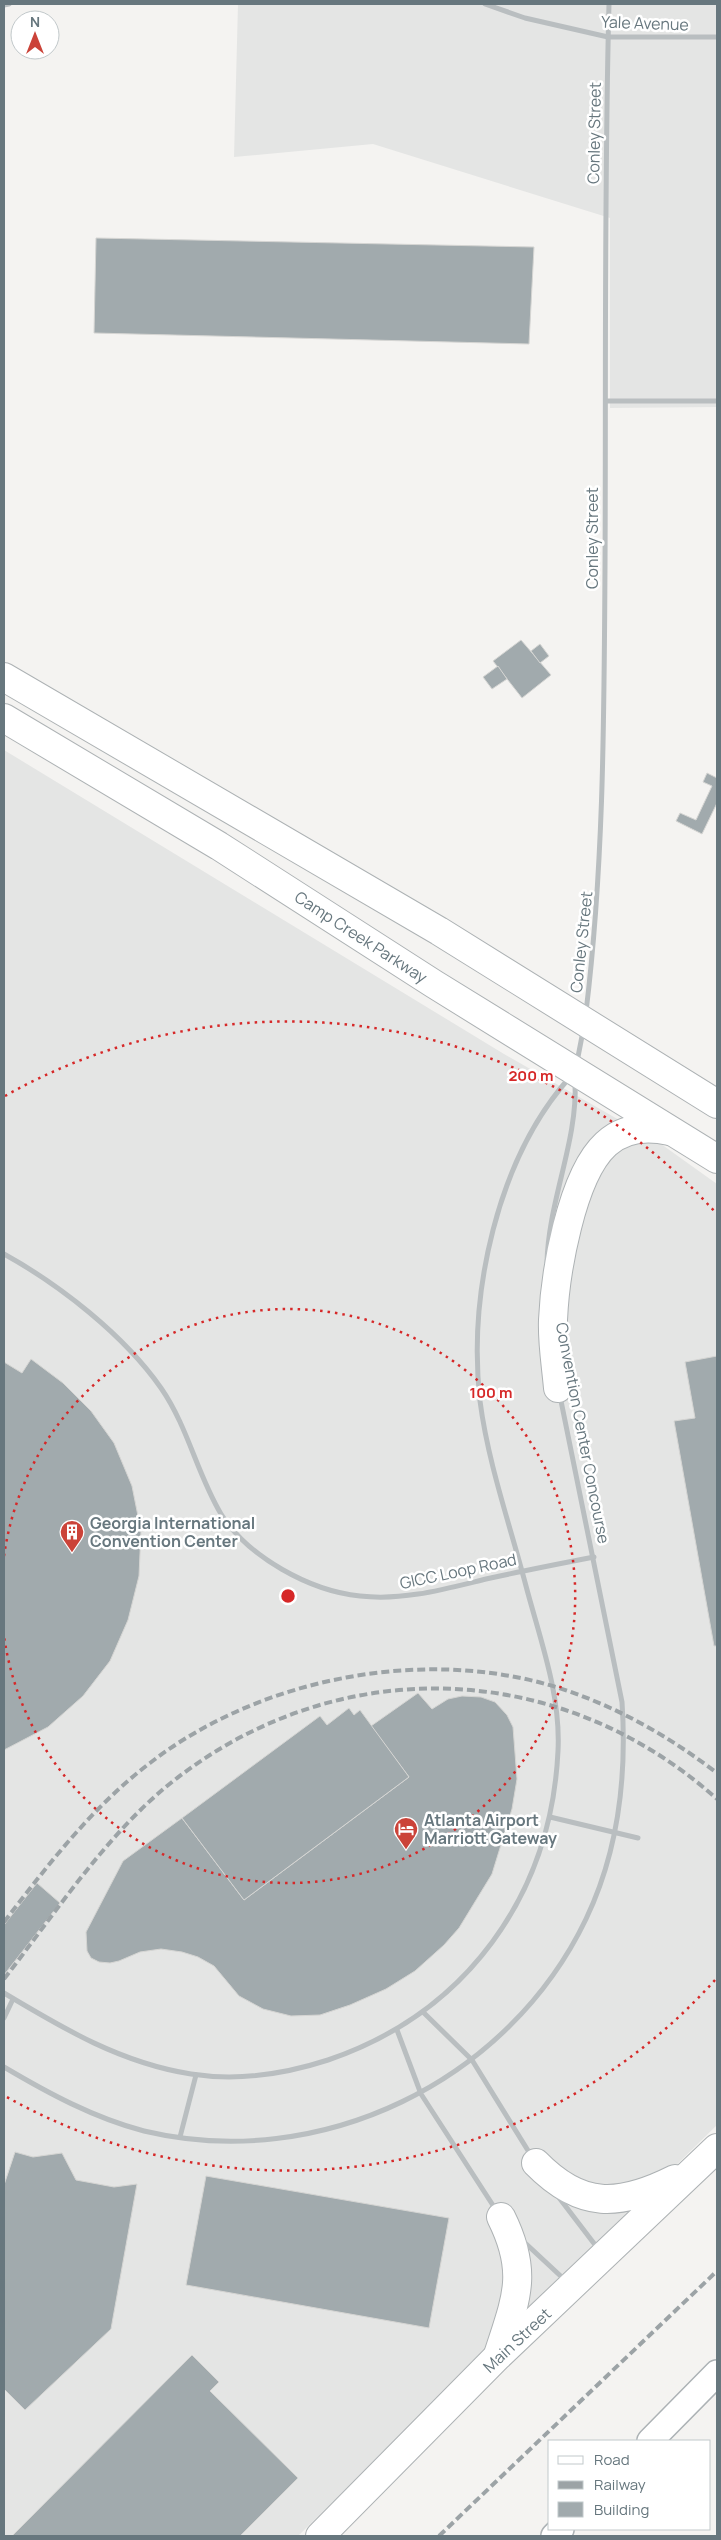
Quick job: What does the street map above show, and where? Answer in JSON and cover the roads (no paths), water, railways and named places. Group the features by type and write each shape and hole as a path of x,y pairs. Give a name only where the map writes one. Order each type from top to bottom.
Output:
{"main road":[{"path":"4,677 430,926 717,1104"},
{"name":"Camp Creek Parkway","path":"4,718 219,846 717,1159"},
{"path":"558,1388 553,1321 555,1290 567,1229 585,1175 594,1157 607,1143 623,1133 653,1128 673,1132"},
{"name":"Main Street","path":"320,2536 498,2356 572,2288 717,2148"},
{"path":"536,2163 551,2178 568,2190 585,2197 608,2201 640,2194 692,2171"},
{"path":"498,2356 518,2287 515,2251 507,2224"}],"street":[{"path":"4,5 8,4"},
{"name":"Yale Avenue","path":"485,4 525,18 608,37 717,37"},
{"name":"Conley Street","path":"575,1071 585,1021 598,898 604,756 606,401 604,224 609,4"},
{"path":"606,401 717,401"},
{"path":"546,1273 550,1224 576,1105 575,1071"},
{"path":"4,1994 88,2042 123,2057 160,2068 196,2075 237,2076 275,2073 308,2066 356,2050 397,2030 424,2012 456,1984 482,1958 505,1925 525,1890 540,1853 550,1817 559,1747 550,1675 486,1438 480,1401 478,1364 481,1288 488,1248 499,1207 513,1171 555,1094 575,1071"},
{"name":"GICC Loop Road","path":"4,1254 65,1295 112,1334 138,1360 160,1387 178,1415 222,1514 236,1532 276,1566 329,1590 360,1596 394,1597 428,1593 522,1571 594,1557"},
{"name":"Convention Center Concourse","path":"4,2067 60,2099 101,2117 143,2130 180,2137 236,2141 286,2137 335,2128 378,2113 421,2094 472,2060 505,2031 533,2000 562,1960 586,1920 604,1875 616,1832 623,1789 625,1746 622,1702 594,1557 558,1388 547,1306"},
{"path":"550,1817 638,1838"},
{"path":"4,2018 13,1999"},
{"path":"424,2012 472,2060 536,2163 576,2222 604,2256"},
{"path":"397,2030 421,2094 483,2194 507,2224"},
{"path":"180,2137 196,2075"},
{"path":"520,2239 572,2288"},
{"path":"651,2440 717,2373"}],"railway":[{"path":"4,1922 54,1858 90,1818 109,1798 150,1763 195,1733 244,1708 296,1690 350,1677 406,1670 461,1670 516,1677 568,1691 627,1716 682,1748 717,1773"},
{"path":"4,1979 101,1853 122,1829 167,1786 232,1742 301,1711 372,1693 445,1689 517,1697 587,1718 655,1752 717,1799"},
{"path":"439,2536 717,2271"}],"place":[{"name":"Georgia International Convention Center","path":"72,1553"},
{"name":"Atlanta Airport Marriott Gateway","path":"406,1850"}]}
